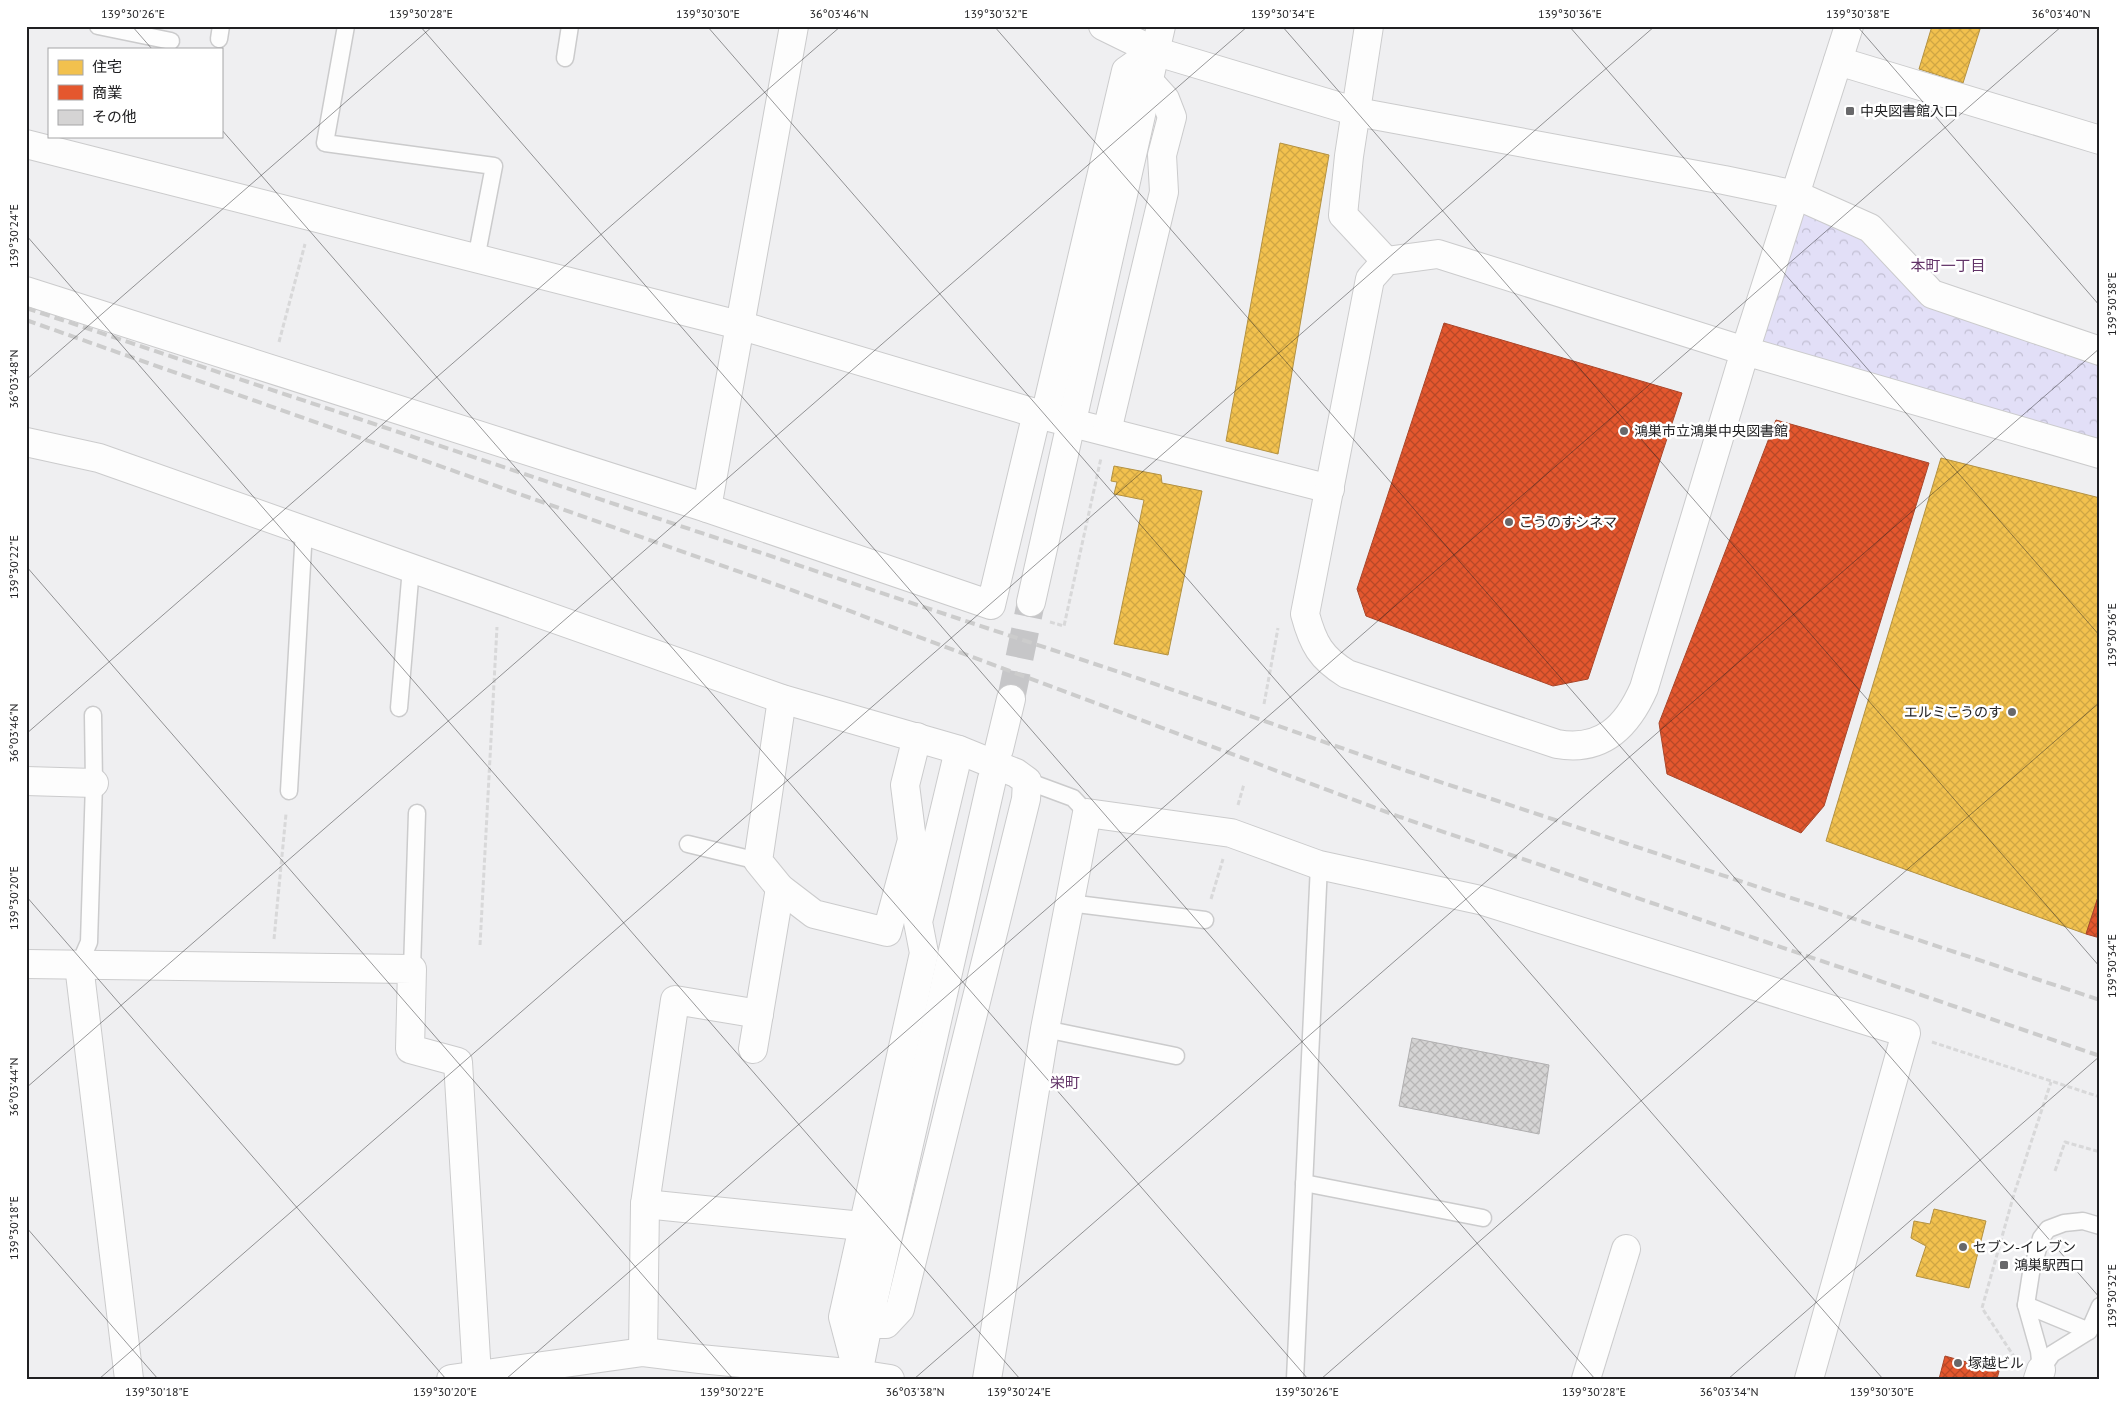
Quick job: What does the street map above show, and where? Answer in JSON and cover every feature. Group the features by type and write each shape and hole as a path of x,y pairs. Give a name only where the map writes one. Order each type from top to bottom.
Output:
{"street":[{"path":"707,508 794,26"},
{"path":"1103,26 1157,39 1357,112 1796,195 1870,228 1932,294 2100,352"},
{"path":"1368,26 1357,112 1349,156 1343,214 1386,261"},
{"path":"1849,26 1745,351 1644,688 1637,704 1619,728 1606,738 1591,744 1574,747 1557,744 1347,674 1331,664 1317,648 1305,614 1370,279 1386,261 1438,254 1745,351 2100,454"},
{"path":"1031,602 1157,39"},
{"path":"26,291 707,508 991,605 1041,414 1126,71 1157,39"},
{"path":"1838,61 2100,140"},
{"path":"1107,431 1164,192 1162,155 1172,117 1165,99 1147,79"},
{"path":"26,144 739,326 1041,414 1330,488"},
{"path":"26,442 99,458 782,699 959,750 1016,773 1027,780 1026,798 900,1309 886,1324 868,1324"},
{"path":"782,699 758,861 780,888 814,914 887,932 912,840 905,785 917,737"},
{"path":"999,749 1011,699"},
{"path":"858,1376 843,1317 924,953 918,922 959,750"},
{"path":"858,1376 868,1324 992,778"},
{"path":"26,780 94,783"},
{"path":"987,1379 1046,1029 1087,813 1232,833 1319,865 1480,900 1906,1033 1809,1379"},
{"path":"754,1049 780,888"},
{"path":"26,964 412,969 410,1049 458,1062 464,1377 643,1352 890,1379"},
{"path":"79,965 129,1379"},
{"path":"643,1352 645,1204 675,1000 759,1014"},
{"path":"645,1204 862,1226"},
{"path":"1586,1379 1626,1249"}],"lane":[{"path":"98,26 171,41"},
{"path":"346,26 325,143 494,166 476,259"},
{"path":"564,58 570,26"},
{"path":"289,791 304,530"},
{"path":"399,708 411,568"},
{"path":"79,965 89,942 94,715"},
{"path":"1027,780 1074,798 1087,813"},
{"path":"412,969 417,813"},
{"path":"688,844 758,861"},
{"path":"1295,1379 1319,865"},
{"path":"1069,903 1205,920"},
{"path":"1046,1029 1176,1056"},
{"path":"1304,1183 1483,1218"},
{"path":"2040,1374 2039,1351 2026,1305 2030,1273 2041,1238 2048,1229 2064,1223 2083,1221 2100,1226"},
{"path":"2026,1305 2089,1331"},
{"path":"2040,1374 2052,1354 2089,1331 2100,1306"}],"path":[{"path":"271,369 312,217"},
{"path":"480,945 499,599"},
{"path":"271,966 289,791"},
{"path":"1906,1033 2100,1097"},
{"path":"2014,1364 2016,1357 1982,1308 2014,1194 2051,1082"},
{"path":"2055,1171 2065,1142 2100,1152"}],"green space":[{"path":"1796,195 1870,228 1932,294 2100,351 2100,454 1745,351"}],"building: 住宅":[{"path":"1932,26 1981,26 1963,83 1919,69"},
{"path":"1280,143 1329,155 1278,454 1226,441"},
{"path":"1941,458 2100,498 2100,891 2086,934 1826,841"},
{"path":"1114,466 1161,475 1162,483 1202,491 1168,655 1114,644 1144,500 1114,494 1117,482 1111,481"},
{"path":"1934,1209 1986,1221 1969,1288 1916,1276 1926,1246 1911,1238 1914,1221 1930,1224"}],"building: 商業":[{"path":"1444,323 1682,393 1588,679 1553,686 1366,616 1357,589"},
{"path":"1776,420 1929,463 1824,806 1801,833 1667,774 1659,723"},
{"path":"2100,891 2100,938 2086,934"},
{"name":"塚越ビル","path":"1945,1356 1999,1371 1997,1379 1939,1379"}],"building: その他":[{"path":"1412,1038 1549,1065 1539,1134 1399,1106"}],"tunnel":[{"path":"1011,699 1031,602"}],"railway":[{"path":"26,308 1233,710 1407,771 2100,1000"},
{"path":"26,320 831,604 1400,817 2100,1056"}],"place":[{"name":"中央図書館入口","path":"1850,111"},
{"name":"鴻巣市立鴻巣中央図書館","path":"1624,431"},
{"name":"こうのすシネマ","path":"1509,522"},
{"name":"エルミこうのす","path":"2012,712"},
{"name":"セブン-イレブン","path":"1963,1247"},
{"name":"鴻巣駅西口","path":"2004,1265"},
{"name":"塚越ビル","path":"1958,1363"}],"district":[{"name":"本町一丁目","path":"1948,266"},
{"name":"栄町","path":"1065,1083"}]}
